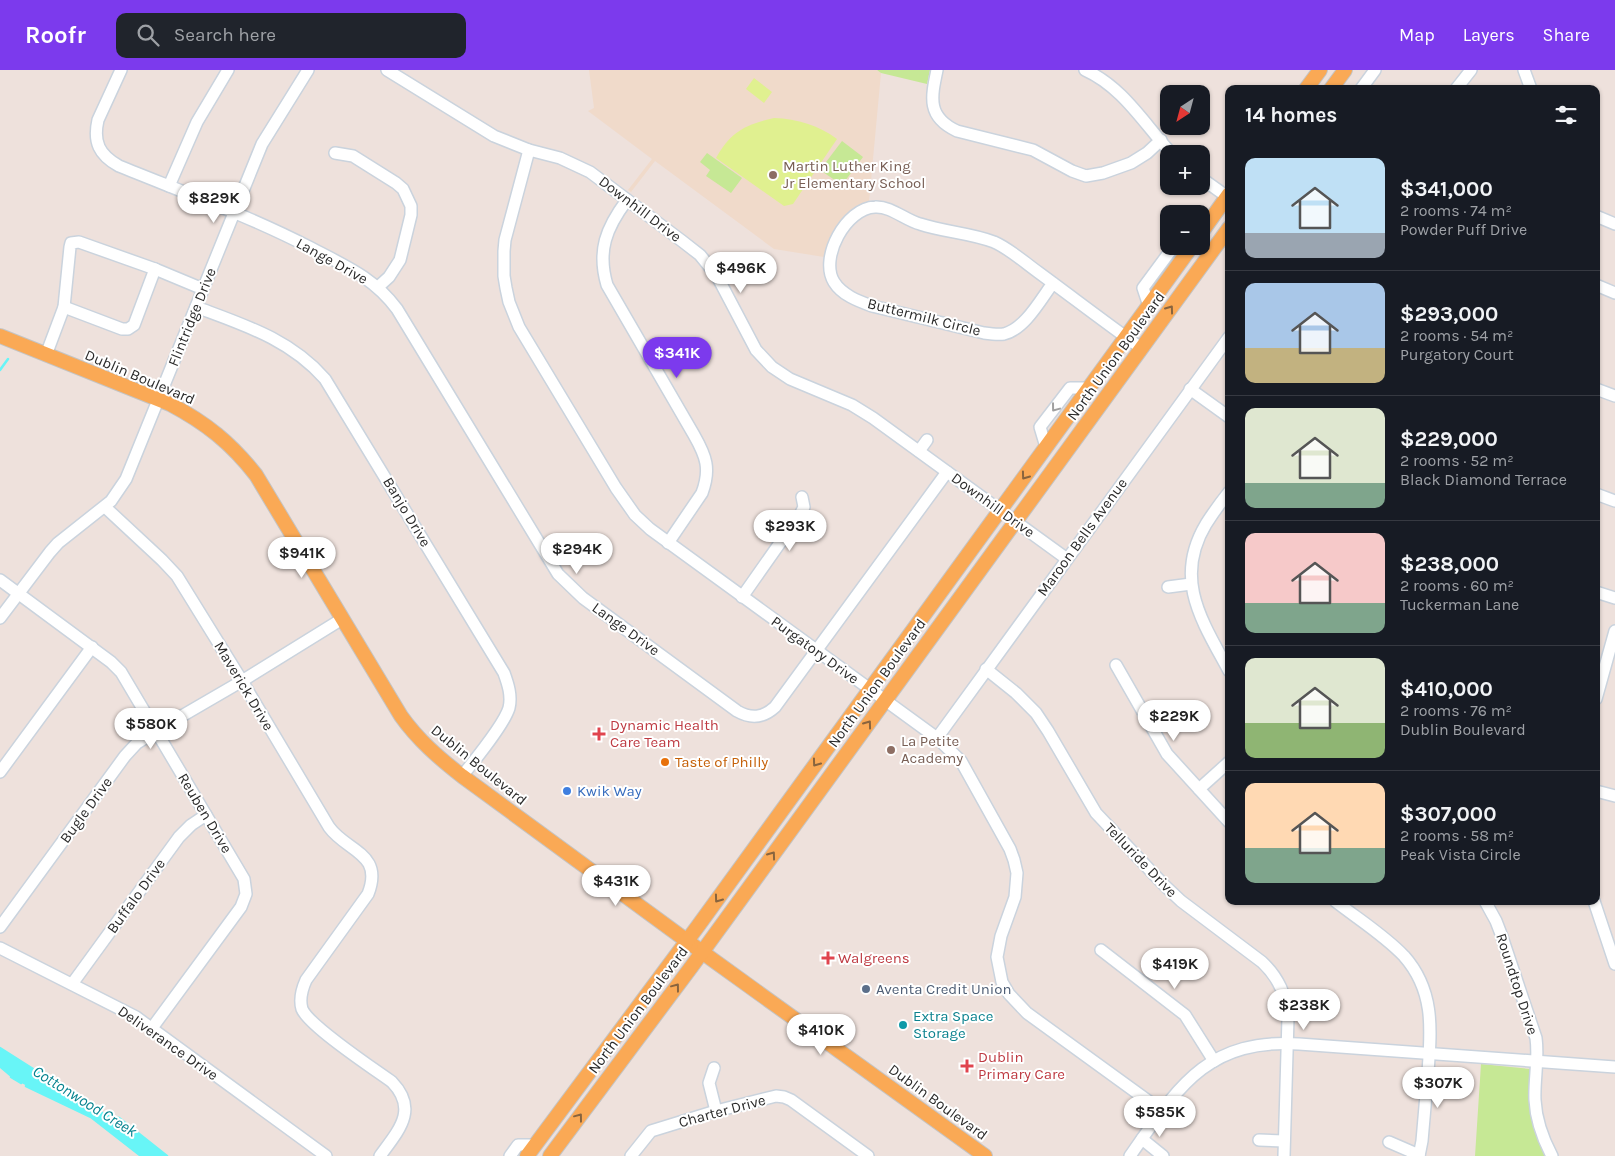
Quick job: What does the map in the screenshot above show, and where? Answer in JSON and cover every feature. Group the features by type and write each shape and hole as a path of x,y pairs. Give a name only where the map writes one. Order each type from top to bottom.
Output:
{"main road":[{"path":"1309,85 1320,70"},
{"path":"1334,85 1345,70"},
{"path":"1210,220 1225,200"},
{"name":"North Union Boulevard","path":"550,1156 702,952 1225,233"},
{"name":"North Union Boulevard","path":"531,1150 687,941 1186,255"},
{"name":"Dublin Boulevard","path":"0,336 159,399 204,423 247,464 267,492 410,729 430,750 462,776 702,952 985,1156"}],"street":[{"name":"Lange Drive","path":"120,70 96,128 98,146 103,155 109,161 279,231 368,279 397,309 547,559 558,574 572,590 745,715 761,716 769,713 775,707 947,472"},
{"path":"169,186 197,122 228,70"},
{"name":"Flintridge Drive","path":"0,618 43,559 58,543 105,507 116,495 126,478 262,144 308,70"},
{"name":"Downhill Drive","path":"387,70 494,136 529,150 560,158 582,168 627,200 692,248 706,261 717,276 756,350 772,367 790,379 863,412 1067,559"},
{"path":"937,70 932,100 941,122 957,131 1033,150 1079,174 1094,175 1131,162 1147,153 1161,140"},
{"path":"1085,70 1105,81 1116,90 1165,145"},
{"path":"1364,85 1375,70"},
{"path":"1459,85 1471,70"},
{"path":"1524,70 1530,85"},
{"name":"Purgatory Drive","path":"529,150 505,240 504,276 509,302 519,327 616,488 635,515 668,543 937,738 961,761 1010,849 1017,873 1015,897 1001,936 997,956 1002,982 1009,994 1027,1013 1162,1110"},
{"path":"335,154 353,156 396,183 403,189 411,206 400,260 389,277 378,288"},
{"path":"1210,184 1225,194"},
{"path":"627,200 614,218 604,243 602,261 607,286 694,435 706,458 707,466 706,484 702,493 668,543"},
{"name":"Buttermilk Circle","path":"1053,283 1026,320 1018,327 1011,332 1003,334 984,333 872,306 860,301 841,291 834,284 830,276 829,258 850,219 866,208 881,207 922,225 985,239 1003,247 1053,283 1126,338 1141,348"},
{"path":"1600,218 1615,224"},
{"path":"46,355 64,307 71,244 79,242 155,269 203,289"},
{"name":"North Union Boulevard","path":"1149,306 1142,288 1167,255"},
{"path":"64,307 122,329 131,328 134,325 155,269"},
{"path":"1600,287 1615,293"},
{"name":"Banjo Drive","path":"196,307 281,342 304,358 325,379 504,673 509,692 508,709 500,724 462,776"},
{"name":"Maroon Bells Avenue","path":"937,738 1225,342"},
{"path":"1190,389 1225,414"},
{"path":"1600,390 1615,396"},
{"path":"919,452 927,440"},
{"path":"1600,495 1615,500"},
{"path":"742,597 801,513 804,507 802,497"},
{"path":"1225,497 1209,519 1201,535 1194,558 1191,584 1198,612 1225,663"},
{"name":"Maverick Drive","path":"105,507 177,576 242,681 328,827 364,857 377,871 364,900 306,980 301,995 302,1010 312,1023 392,1082 401,1094 405,1110 401,1126 380,1156"},
{"name":"Reuben Drive","path":"0,580 92,647 121,672 244,879 246,894 241,907 152,1028"},
{"path":"1168,587 1191,584"},
{"path":"1600,593 1615,598"},
{"name":"Bugle Drive","path":"0,926 137,743 342,619"},
{"path":"1600,683 1615,631"},
{"path":"0,772 92,647"},
{"path":"1116,665 1167,754 1225,818"},
{"name":"Telluride Drive","path":"986,669 1016,693 1036,713 1090,806 1164,885 1181,901 1272,971 1282,988 1287,1006 1284,1156"},
{"path":"1199,789 1225,766"},
{"path":"1600,791 1615,796"},
{"name":"Buffalo Drive","path":"72,984 179,837 206,815"},
{"path":"1340,905 1385,940 1412,966 1422,985 1429,1005 1431,1024 1422,1141 1419,1156 1390,1142"},
{"name":"Roundtop Drive","path":"1487,905 1501,934 1536,1038 1536,1107 1540,1128 1552,1156"},
{"path":"1595,905 1615,964"},
{"name":"Deliverance Drive","path":"0,948 125,1011 152,1028 326,1156"},
{"path":"1101,950 1186,1015 1214,1061"},
{"path":"1130,1156 1162,1110 1184,1084 1214,1061 1248,1047 1287,1043 1615,1067"},
{"path":"714,1068 709,1083 716,1111"},
{"name":"Charter Drive","path":"631,1156 651,1131 716,1111 768,1098 784,1097 792,1100 867,1156"},
{"path":"1142,1139 1163,1156"},
{"path":"1258,1140 1284,1141"},
{"path":"510,1156 518,1145 531,1150"}],"shaded area":[{"name":"Martin Luther King Jr Elementary School","path":"589,70 877,70 881,73 869,202 853,209 844,217 824,257 774,249 655,161 631,192 628,190 652,159 588,111 594,108"}],"green space":[{"path":"877,70 930,70 927,84 881,73"},
{"path":"754,78 772,92 764,103 746,89"},
{"path":"774,118 807,124 823,130 837,139 793,204 784,206 716,158 727,142 747,126"},
{"path":"842,141 863,157 842,185 820,170"},
{"path":"707,153 742,178 731,193 706,176 710,170 700,162"},
{"path":"1481,1064 1530,1069 1531,1114 1535,1132 1545,1156 1475,1156"}],"water":[{"path":"0,1048 107,1116 119,1118 167,1156 141,1156 91,1117 13,1079 0,1068"}],"waterway":[{"path":"0,370 8,359"},
{"name":"Cottonwood Creek","path":"0,1048 107,1116 119,1118 167,1156"},
{"name":"Cottonwood Creek","path":"11,1077 21,1083"},
{"name":"Cottonwood Creek","path":"26,1086 91,1117 141,1156"}],"place":[{"name":"Martin Luther King Jr Elementary School","path":"773,175"},
{"name":"Dynamic Health Care Team","path":"599,734"},
{"name":"La Petite Academy","path":"891,750"},
{"name":"Taste of Philly","path":"665,762"},
{"name":"Kwik Way","path":"567,791"},
{"name":"Walgreens","path":"828,958"},
{"name":"Aventa Credit Union","path":"866,989"},
{"name":"Extra Space Storage","path":"903,1025"},
{"name":"Dublin Primary Care","path":"967,1066"}]}
